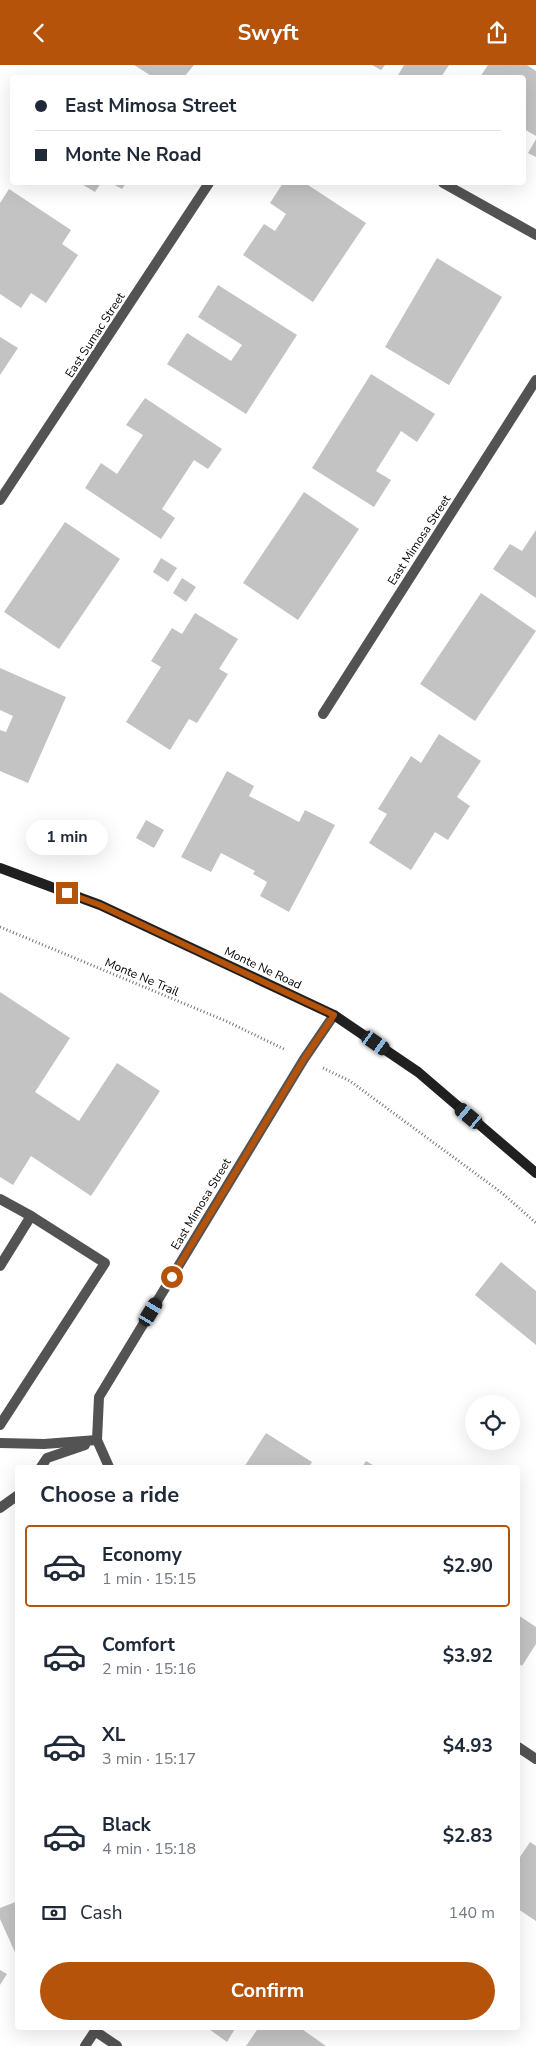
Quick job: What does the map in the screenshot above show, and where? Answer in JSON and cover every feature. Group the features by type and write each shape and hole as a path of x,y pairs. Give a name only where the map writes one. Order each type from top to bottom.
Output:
{"street":[{"name":"East Sumac Street","path":"0,500 208,185"},
{"path":"447,185 536,235"},
{"name":"East Mimosa Street","path":"323,714 536,380"},
{"name":"Monte Ne Road","path":"0,868 100,905 334,1015 418,1072 536,1173"},
{"name":"East Mimosa Street","path":"97,1441 99,1397 300,1066 334,1015"},
{"path":"0,1199 106,1263 0,1425"},
{"path":"0,1266 30,1216"},
{"path":"0,1443 44,1445 97,1441"},
{"path":"42,1465 47,1458 97,1441"},
{"path":"97,1441 108,1465"},
{"path":"0,1508 15,1497"},
{"path":"520,1748 536,1759"},
{"path":"85,2046 95,2031 117,2046"}],"path":[{"name":"Monte Ne Trail","path":"0,927 226,1021 275,1045"},
{"path":"350,1081 502,1193 536,1223"}],"building":[{"path":"134,65 194,65 186,75 150,75"},
{"path":"372,65 385,65 381,70"},
{"path":"404,65 449,65 442,75 398,75"},
{"path":"488,65 527,65 536,71 536,136 526,130 526,75 481,75"},
{"path":"536,139 536,157 528,153"},
{"path":"83,185 100,185 95,192"},
{"path":"115,185 125,185 122,189"},
{"path":"282,185 308,185 366,223 313,302 243,255 264,224 275,231 286,214 270,203"},
{"path":"9,189 71,230 62,244 78,255 46,303 31,293 21,308 0,294 0,203"},
{"path":"437,258 502,297 449,385 385,347"},
{"path":"218,285 297,335 246,414 167,364 187,333 231,361 242,345 198,317"},
{"path":"0,337 18,348 0,375"},
{"path":"371,374 435,414 417,442 401,431 376,471 391,480 374,507 312,468"},
{"path":"145,398 222,449 208,469 194,460 162,509 175,518 161,539 85,488 101,463 117,474 143,435 126,425"},
{"path":"304,492 359,529 298,620 243,583"},
{"path":"65,522 120,559 59,649 4,612"},
{"path":"536,530 536,598 493,569 510,544 522,551"},
{"path":"161,558 177,568 168,582 153,572"},
{"path":"182,578 196,587 186,602 173,593"},
{"path":"481,593 536,631 475,721 420,684"},
{"path":"195,613 238,639 219,669 228,674 197,723 189,719 170,750 126,722 161,667 151,661 172,628 182,634"},
{"path":"0,668 66,697 28,783 0,771 0,730 6,732 13,716 0,710"},
{"path":"439,734 481,761 457,797 470,806 448,840 435,832 411,870 369,843 387,814 378,809 411,756 421,763"},
{"path":"227,771 254,786 249,796 299,822 305,810 335,825 289,912 260,896 267,882 253,874 255,871 221,853 211,872 181,857"},
{"path":"146,820 164,830 154,848 136,838"},
{"path":"0,992 70,1038 35,1092 79,1121 117,1063 160,1091 91,1196 31,1156 13,1185 0,1177"},
{"path":"501,1262 536,1291 536,1345 475,1295"},
{"path":"266,1433 312,1462 310,1465 245,1465"},
{"path":"366,1461 373,1465 363,1465"},
{"path":"520,1616 536,1627 536,1644 522,1666 520,1664"},
{"path":"530,1842 536,1846 536,1921 520,1910 520,1857"},
{"path":"15,1902 15,1952 0,1919 0,1908"},
{"path":"0,1970 7,1974 0,1985"},
{"path":"210,2030 234,2030 227,2042"},
{"path":"257,2030 303,2030 326,2046 246,2046"}],"route":[{"path":"67,893 100,905 334,1015 304,1059 172,1277"}]}
